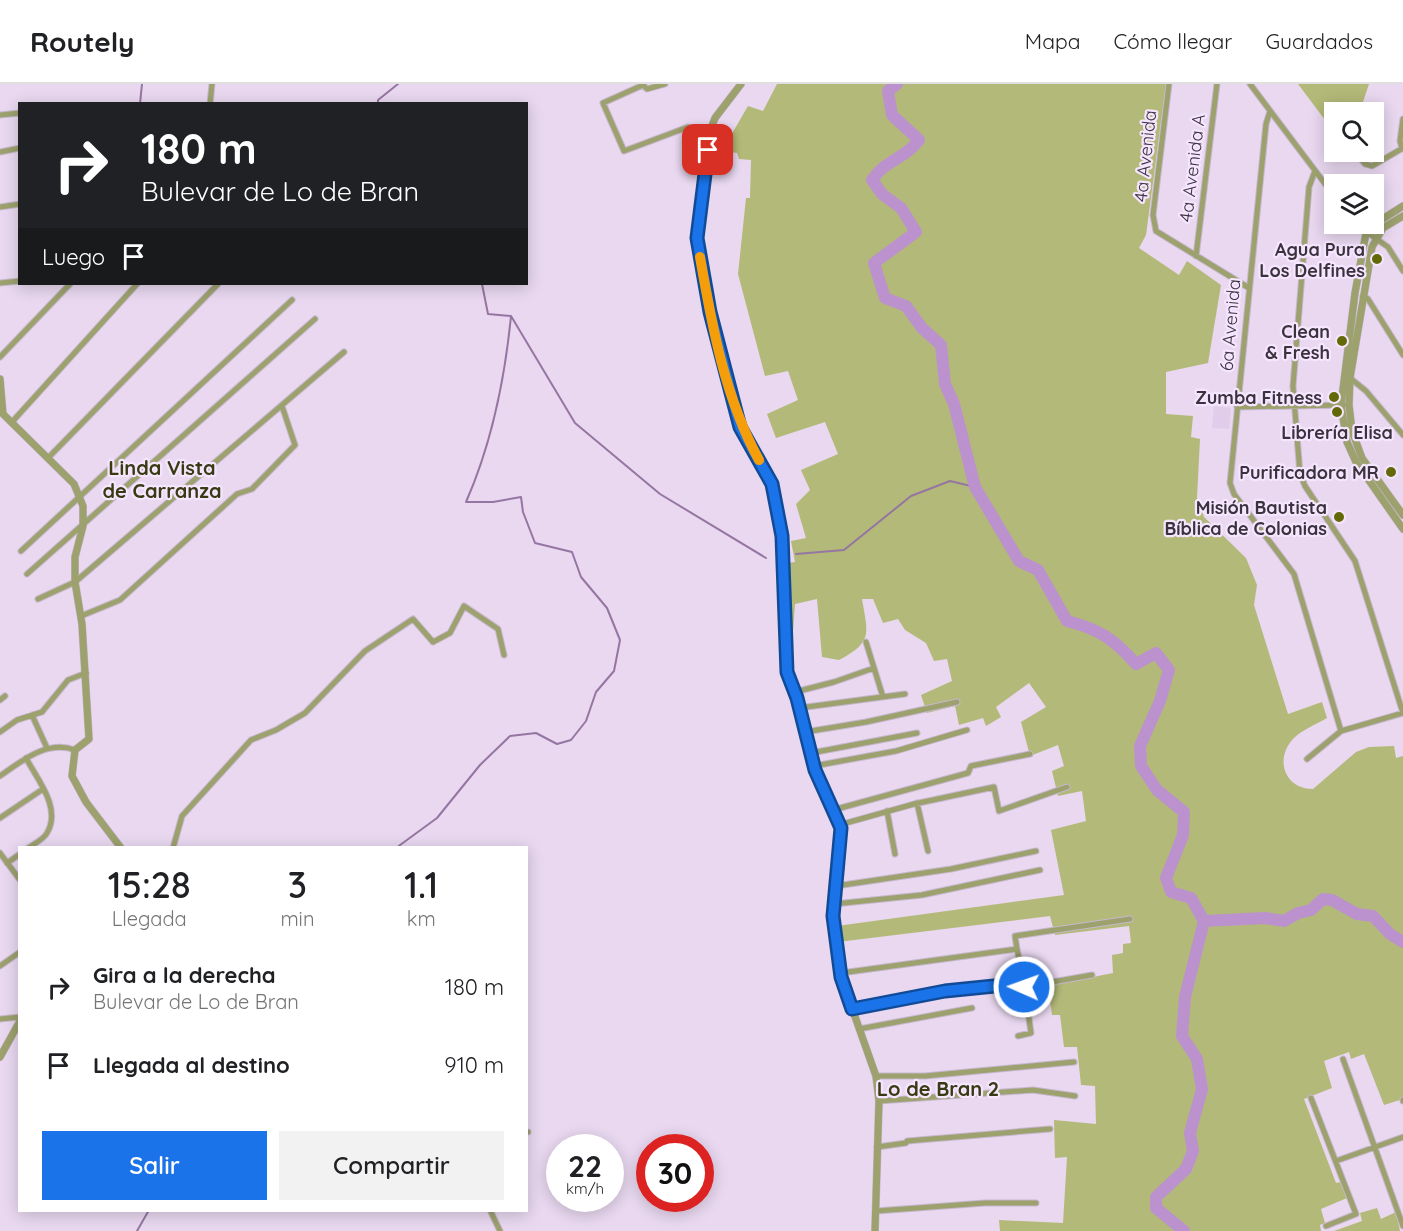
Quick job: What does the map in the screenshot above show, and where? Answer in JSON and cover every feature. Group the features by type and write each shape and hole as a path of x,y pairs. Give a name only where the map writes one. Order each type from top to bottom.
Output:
{"street":[{"path":"210,102 212,84"},
{"path":"665,84 647,89 643,85 603,104 624,151 688,128 708,136"},
{"path":"741,84 715,118 708,136 708,165 697,238 710,312 740,427 772,484 782,536 787,672 795,692 814,766 839,825 833,916 841,973 876,1076 879,1101 875,1231"},
{"name":"4a Avenida","path":"1169,84 1154,215 1156,231 1196,256"},
{"name":"4a Avenida A","path":"1196,256 1217,84"},
{"path":"1250,84 1324,183"},
{"name":"6a Avenida","path":"1270,111 1266,124 1248,288 1230,483 1234,494 1294,574 1341,731"},
{"path":"0,115 18,113"},
{"path":"1384,159 1402,149 1400,141 1403,119"},
{"path":"0,152 18,148"},
{"path":"1363,162 1372,166 1379,162"},
{"path":"1307,759 1341,731 1403,713 1355,561 1305,486 1300,474 1294,406 1309,187 1315,171"},
{"path":"0,207 18,204"},
{"path":"1384,218 1403,206"},
{"path":"1403,216 1383,228 1375,238 1362,296 1345,405 1362,458 1403,515"},
{"path":"1366,234 1345,405 1347,442 1356,462 1403,529"},
{"path":"1368,234 1388,247 1403,271"},
{"path":"1196,256 1248,288"},
{"path":"0,283 18,280"},
{"path":"0,357 69,285"},
{"path":"12,422 136,285"},
{"path":"48,458 217,285"},
{"path":"1362,296 1368,299 1403,355"},
{"path":"21,551 292,300"},
{"path":"27,574 315,319"},
{"path":"38,599 75,582 344,352"},
{"path":"1350,378 1366,391 1403,435"},
{"path":"0,380 3,414 74,484 83,506 82,525 75,557 75,582 81,616 89,739 75,750 72,776 86,802 119,846"},
{"path":"1237,407 1345,405"},
{"path":"81,616 120,600 229,501 252,489 295,445 282,406"},
{"path":"174,846 182,816 251,740 276,730 305,713 365,651 413,619 433,642 450,633 464,606 498,629 504,655"},
{"path":"866,642 883,696"},
{"path":"795,692 874,668"},
{"path":"0,732 17,720 42,712 68,680 86,673"},
{"path":"799,708 905,694"},
{"path":"805,732 866,723 957,702"},
{"path":"32,715 47,748"},
{"path":"814,766 896,751 967,730"},
{"path":"811,753 917,733"},
{"path":"0,776 26,758 47,748 62,746 75,750"},
{"path":"833,810 968,773 971,766 1030,754"},
{"path":"26,758 49,798 52,816 47,834 31,846"},
{"path":"839,825 917,803 994,787 999,811 1067,787"},
{"path":"0,818 43,789"},
{"path":"917,803 928,851"},
{"path":"887,811 895,854"},
{"path":"836,886 951,869 1036,851"},
{"path":"0,853 18,877"},
{"path":"7,863 18,855"},
{"path":"834,904 922,895 1040,870"},
{"path":"1018,1036 1031,1033 1015,936 1130,920"},
{"path":"841,973 1017,949"},
{"path":"0,966 18,953"},
{"path":"852,1009 945,991 1024,985 1092,975"},
{"path":"859,1029 972,1008"},
{"path":"0,1019 18,1019"},
{"path":"0,1057 18,1023"},
{"path":"1342,1059 1403,1226"},
{"path":"876,1076 937,1075 1074,1062"},
{"path":"879,1101 1033,1090 1075,1096"},
{"path":"1311,1098 1356,1214 1326,1226"},
{"path":"877,1147 907,1141 1050,1129"},
{"path":"1336,1161 1403,1137"},
{"path":"876,1211 985,1203 1036,1203"},
{"path":"491,1212 500,1231"}],"shaded area":[{"path":"1214,406 1231,408 1229,429 1212,428"}],"green space":[{"path":"777,84 1166,84 1146,235 1139,248 1179,275 1187,261 1221,285 1208,363 1166,372 1166,414 1193,416 1191,437 1200,439 1197,498 1204,517 1246,558 1257,585 1254,605 1288,714 1322,702 1327,718 1294,738 1284,754 1285,771 1295,784 1313,789 1356,752 1369,747 1394,746 1396,758 1403,756 1403,1099 1384,1105 1364,1054 1351,1059 1349,1052 1324,1061 1332,1088 1304,1099 1336,1183 1341,1182 1347,1198 1321,1209 1325,1223 1320,1225 1321,1231 1000,1231 999,1220 1063,1223 1067,1157 1055,1158 1054,1120 1096,1124 1095,1086 1081,1085 1077,1047 1064,1047 1060,1015 1052,1015 1048,986 1113,973 1112,955 1123,953 1123,944 1131,943 1129,926 1055,935 1050,916 838,942 837,926 1064,895 1051,830 1086,821 1082,791 1058,796 1052,771 1064,766 1058,745 1030,756 1021,722 1046,707 1029,683 996,707 1001,717 986,726 983,718 959,725 955,706 927,713 921,695 952,681 947,659 934,661 926,643 905,630 898,619 883,623 873,599 862,599 866,621 866,636 863,642 839,660 822,657 817,599 795,604 793,632 783,631 780,564 795,562 791,541 806,538 796,504 810,490 801,470 838,454 825,422 776,438 767,414 798,400 788,371 765,376 738,274 746,198 750,198 751,160 739,159 737,153 714,150 717,134 730,137 748,106 763,111"},
{"path":"1298,84 1369,84 1363,102 1324,102 1324,119"},
{"path":"1377,1208 1381,1219 1396,1212 1400,1231 1334,1231 1362,1221 1360,1213"}],"waterway":[{"path":"140,102 142,84"},
{"path":"378,102 398,84"},
{"path":"897,84 888,91 892,115 919,140 908,151 877,173 872,180 882,194 901,208 916,232 874,263 885,298 906,306 922,328 941,345 945,384 954,404 975,487 1019,561 1038,570 1067,621 1105,636 1136,664 1156,653 1169,670 1160,701 1140,746 1141,766 1157,790 1184,812 1183,835 1166,878 1171,892 1191,898 1204,921 1265,918 1284,921 1298,913 1311,910 1323,899 1332,900 1357,914 1373,916 1390,934 1403,942"},
{"path":"399,846 437,818 480,765 510,736 536,733 557,744 571,740 586,721 596,692 614,671 620,640 607,608 581,577 572,552 535,543 523,512 521,497 493,502 466,502 483,457 496,410 511,316 488,314 482,285"},
{"path":"511,316 575,423 660,494 766,558"},
{"path":"796,554 844,550 911,496 950,481 975,487"},
{"path":"1184,1231 1156,1208 1156,1197 1186,1169 1193,1151 1190,1133 1202,1089 1197,1059 1182,1036 1185,997 1204,921"},
{"path":"137,1231 148,1212"}],"slow traffic":[{"path":"700,257 710,312 740,427 759,460"}],"place":[{"name":"Agua Pura Los Delfines","path":"1377,259"},
{"name":"Clean & Fresh","path":"1342,341"},
{"name":"Zumba Fitness","path":"1334,397"},
{"name":"Librería Elisa","path":"1337,412"},
{"name":"Purificadora MR","path":"1391,472"},
{"name":"Misión Bautista Bíblica de Colonias","path":"1339,517"}],"district":[{"name":"Linda Vista de Carranza","path":"162,478"},
{"name":"Lo de Bran 2","path":"938,1088"}],"route":[{"path":"708,150 704,200 697,238 710,312 740,427 772,484 782,536 787,672 797,698 815,770 841,828 833,916 841,977 852,1009 945,991 1024,983 1024,987"}]}
